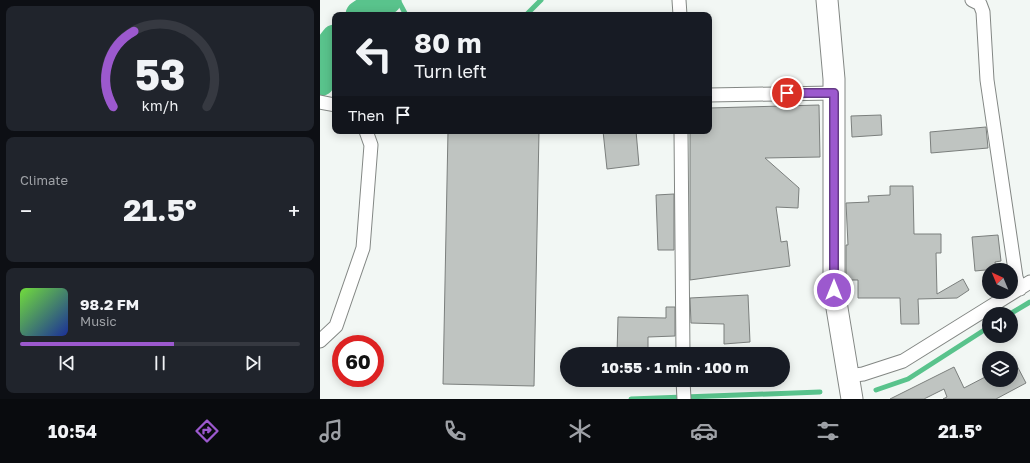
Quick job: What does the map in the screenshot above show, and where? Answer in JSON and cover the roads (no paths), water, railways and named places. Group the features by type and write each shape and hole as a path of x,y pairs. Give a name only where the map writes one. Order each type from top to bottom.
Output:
{"main road":[{"path":"827,0 834,93 834,290 852,399"}],"street":[{"path":"679,0 680,12"},
{"path":"848,376 903,361 1025,286 1016,277 987,80 983,12 980,4 972,0"},
{"path":"712,95 834,93"},
{"path":"320,102 332,104"},
{"path":"320,341 336,326 363,248 371,144 367,134"},
{"path":"682,134 683,347"},
{"path":"683,387 684,399"}],"waterway":[{"path":"364,12 376,4 387,0"},
{"path":"398,0 404,12"},
{"path":"529,12 541,0"},
{"path":"320,82 325,52 332,43"},
{"path":"1018,309 1030,302"},
{"path":"876,390 908,379 982,331"},
{"path":"631,399 820,392"}]}
